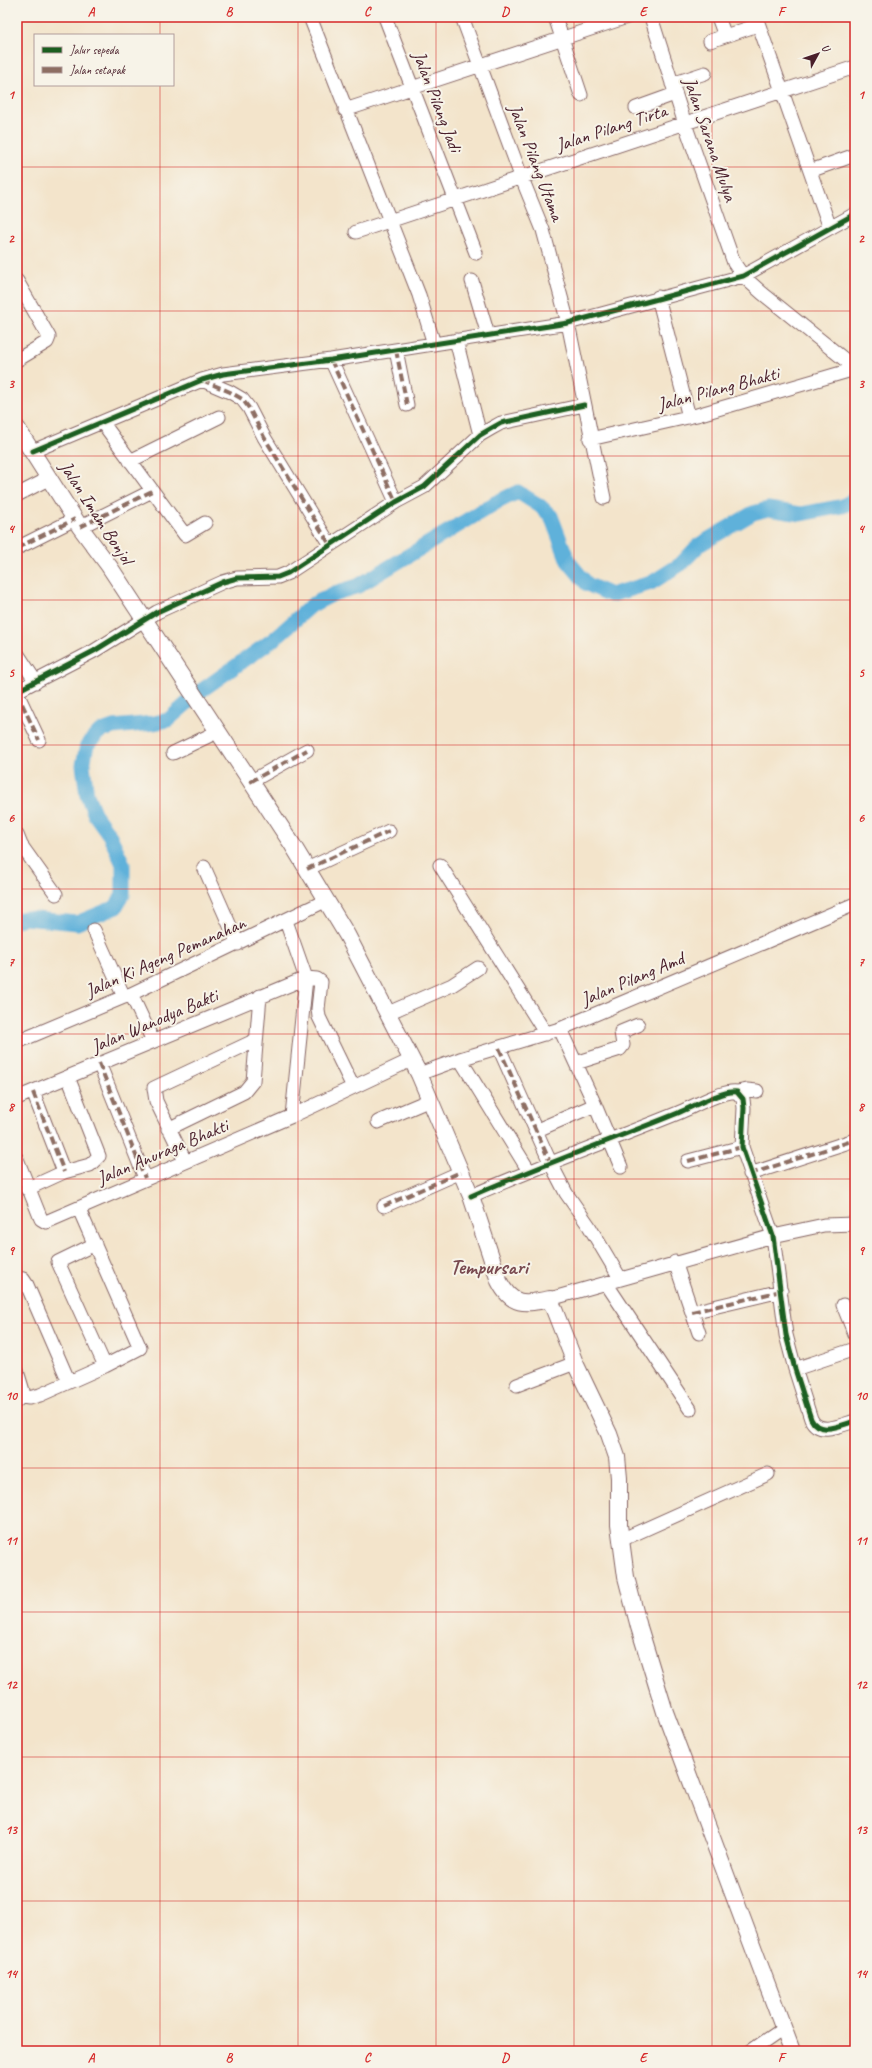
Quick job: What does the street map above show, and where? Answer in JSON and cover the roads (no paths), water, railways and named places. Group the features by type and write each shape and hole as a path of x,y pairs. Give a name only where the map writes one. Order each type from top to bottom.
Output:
{"main road":[{"name":"Jalan Imam Bonjol","path":"17,428 78,523 109,566 328,900 419,1074 471,1196 499,1281 506,1294 523,1303 550,1299"},
{"path":"550,1299 575,1363 609,1434 617,1457 620,1540 626,1577 665,1712 792,2051"}],"street":[{"path":"310,17 345,110 419,295 434,344"},
{"name":"Jalan Pilang Jadi","path":"385,17 476,253"},
{"name":"Jalan Pilang Utama","path":"462,17 521,176 543,230 568,322 590,439 604,498"},
{"path":"555,17 581,95"},
{"path":"345,110 627,17"},
{"name":"Jalan Sarana Mulya","path":"650,17 684,124 732,259 742,274"},
{"path":"718,17 725,36"},
{"path":"710,41 725,36 757,21 830,228"},
{"name":"Jalan Pilang Tirta","path":"356,232 521,176 855,67"},
{"path":"636,108 705,72"},
{"path":"810,171 855,155"},
{"path":"33,451 202,380 223,374 331,360 568,322 742,274 855,214"},
{"path":"742,274 855,369"},
{"path":"472,281 488,335"},
{"path":"17,360 47,342 48,334 19,290"},
{"path":"658,297 689,417"},
{"path":"456,340 480,435"},
{"path":"396,350 407,405"},
{"path":"331,360 396,502"},
{"name":"Jalan Pilang Bhakti","path":"590,439 689,417 855,369"},
{"path":"202,380 242,399 249,408 264,437 330,545"},
{"path":"39,740 17,692 105,644 144,619 232,579 278,577 285,574 396,502 433,480 480,435 501,424 584,405"},
{"path":"130,460 219,417"},
{"path":"102,422 185,535 205,523"},
{"path":"17,495 50,478"},
{"path":"17,548 152,491"},
{"path":"17,653 36,682"},
{"path":"173,753 217,732"},
{"path":"250,782 307,750"},
{"path":"307,869 389,831"},
{"path":"17,835 21,844 56,894"},
{"path":"440,865 546,1034"},
{"path":"204,867 238,944"},
{"name":"Jalan Ki Ageng Pemanahan","path":"17,1042 128,995 328,900"},
{"name":"Jalan Pilang Amd","path":"419,1074 460,1059 560,1029 855,904"},
{"path":"286,921 306,978 292,1116"},
{"path":"94,930 152,1041"},
{"path":"388,1013 452,985 478,968"},
{"path":"306,978 317,979 321,982 318,1009 319,1017 353,1087"},
{"name":"Jalan Wanodya Bakti","path":"17,1098 306,978"},
{"path":"168,1129 248,1089 253,1081 260,996"},
{"path":"576,1063 622,1048 621,1032 638,1025"},
{"path":"560,1029 611,1140 621,1167"},
{"path":"185,1161 168,1129 154,1094 153,1090 155,1086 256,1040"},
{"path":"499,1048 535,1131 566,1193 589,1226 620,1278"},
{"path":"460,1059 529,1171"},
{"name":"Jalan Anuraga Bhakti","path":"27,1189 41,1219 46,1222 292,1116 411,1060"},
{"path":"99,1063 146,1178"},
{"path":"17,1159 27,1189 64,1172 92,1163 98,1158 98,1153 68,1077"},
{"path":"471,1196 550,1162 611,1140 727,1092 747,1090 756,1091"},
{"path":"33,1092 64,1172"},
{"path":"737,1092 743,1099 744,1108 742,1147 750,1174 773,1236 786,1334 795,1369 811,1418 815,1425 820,1428 829,1428 855,1421"},
{"path":"378,1122 430,1100"},
{"path":"535,1131 595,1105"},
{"path":"750,1174 855,1140"},
{"path":"688,1161 742,1147"},
{"path":"384,1206 461,1172"},
{"path":"17,1371 23,1385 19,1399 34,1397 105,1366 140,1348 79,1209"},
{"path":"550,1299 675,1262 773,1236 824,1226 855,1224"},
{"path":"94,1244 59,1260 58,1264 105,1366"},
{"path":"675,1262 699,1333"},
{"path":"17,1278 23,1279 27,1285 69,1382"},
{"path":"606,1283 690,1409"},
{"path":"692,1312 781,1291"},
{"path":"843,1305 855,1335"},
{"path":"795,1369 855,1349"},
{"path":"517,1384 575,1363"},
{"path":"620,1540 768,1474"},
{"path":"751,2051 783,2029"}],"waterway":[{"path":"17,920 25,918 77,923 116,907 123,895 123,864 110,836 95,815 87,795 83,765 87,745 99,732 113,727 154,723 168,720 202,690 274,639 312,605 335,593 358,586 497,502 518,492 540,506 551,516 568,561 587,584 611,595 651,583 681,564 699,545 753,513 768,509 801,514 843,506 855,499"}],"district":[{"name":"Tempursari","path":"489,1267"}]}
